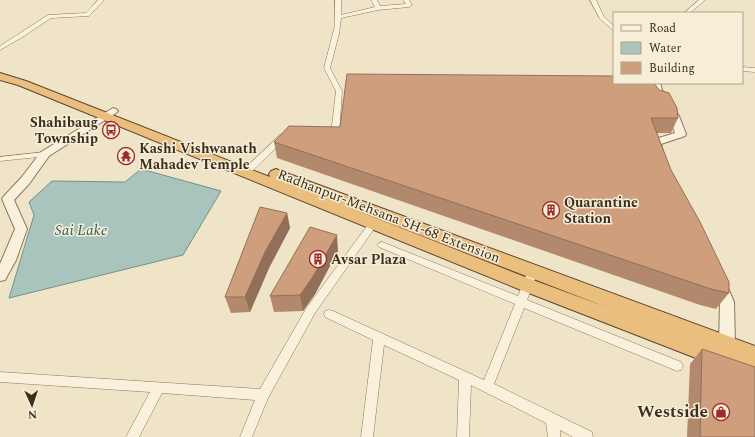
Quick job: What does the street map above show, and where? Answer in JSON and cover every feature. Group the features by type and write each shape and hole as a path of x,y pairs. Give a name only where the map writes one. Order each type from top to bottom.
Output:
{"highway":[{"name":"Radhanpur-Mehsana SH-68 Extension","path":"0,68 108,114 250,169 527,285 727,344 755,355"},
{"path":"0,76 108,114"},
{"path":"250,169 373,224 527,285 755,371"}],"street":[{"path":"0,48 50,16 87,15 101,0"},
{"path":"325,137 334,135 339,90 327,68 340,9 338,0"},
{"path":"374,0 378,8"},
{"path":"338,17 378,8 409,5 406,0"},
{"path":"593,0 602,18 613,27"},
{"path":"688,12 702,0"},
{"path":"743,69 755,70"},
{"path":"656,84 658,90 674,116 680,134 656,142 661,164"},
{"path":"0,276 9,260 21,229 4,200 25,181 45,154 108,114"},
{"path":"250,169 283,138 290,137"},
{"path":"0,159 45,154"},
{"path":"246,437 263,395 312,310 373,224"},
{"path":"382,245 527,285 678,366"},
{"path":"715,274 727,302 727,344"},
{"path":"487,387 527,285"},
{"path":"329,314 487,387 587,437"},
{"path":"367,437 379,338"},
{"path":"0,377 263,395"},
{"path":"463,437 465,377"},
{"path":"132,437 159,387"},
{"path":"552,420 554,437"}],"water":[{"name":"Sai Lake","path":"141,169 221,191 183,255 9,298 34,215 29,202 52,181 125,182"}],"building":[{"name":"Quarantine Station","path":"347,74 613,76 613,84 655,84 659,90 669,93 677,108 678,118 651,118 671,170 700,222 729,282 729,293 711,289 274,142 289,126 340,127"},
{"path":"260,207 287,213 265,252 245,297 225,297"},
{"path":"310,227 337,235 312,278 300,295 270,296"},
{"name":"Westside","path":"702,349 755,367 755,437 700,437"}],"place":[{"name":"Shahibaug Township","path":"111,130"},
{"name":"Kashi Vishwanath Mahadev Temple","path":"126,156"},
{"name":"Quarantine Station","path":"551,210"},
{"name":"Avsar Plaza","path":"318,259"},
{"name":"Westside","path":"721,412"}]}
